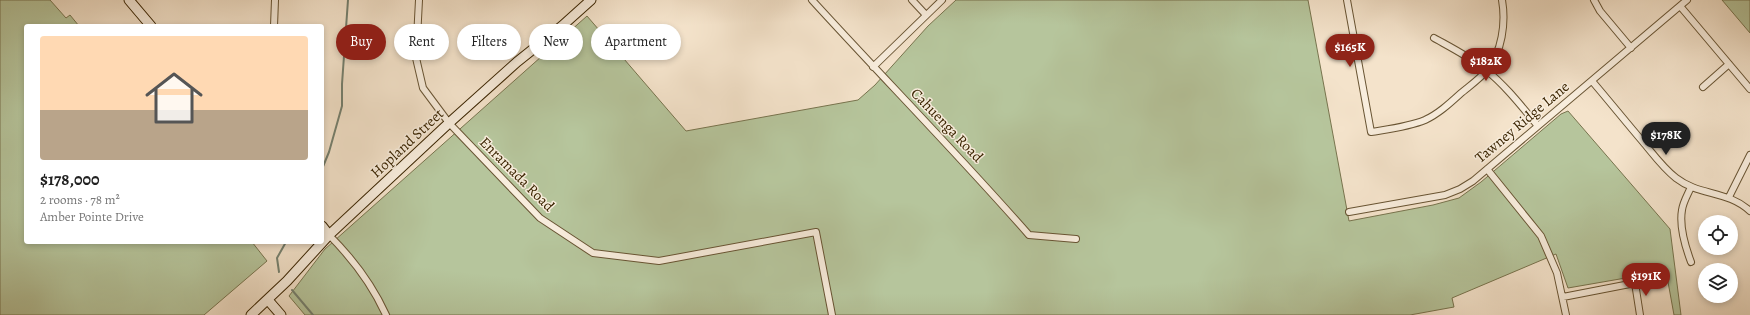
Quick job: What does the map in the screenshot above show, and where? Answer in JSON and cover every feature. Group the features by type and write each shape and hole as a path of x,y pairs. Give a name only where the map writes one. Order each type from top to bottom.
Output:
{"street":[{"path":"129,0 149,24"},
{"path":"274,24 275,0"},
{"name":"Enramada Road","path":"419,0 416,58 418,72 423,88 449,123 540,218 593,253 659,260 816,232 832,315"},
{"name":"Hopland Street","path":"324,240 449,123 517,62 562,26 591,0"},
{"name":"Cahuenga Road","path":"812,0 873,67 970,167 1029,235 1076,239"},
{"path":"912,0 926,15"},
{"path":"873,67 942,0"},
{"path":"1347,0 1371,132 1412,125 1426,120 1444,108 1487,71 1495,58 1502,32 1504,15 1502,0"},
{"path":"1594,0 1600,11 1631,48"},
{"name":"Tawney Ridge Lane","path":"1349,212 1445,195 1460,189 1488,169 1687,0"},
{"path":"1680,6 1750,89"},
{"path":"1434,38 1463,54 1487,71 1506,89 1538,126"},
{"path":"1703,87 1730,64"},
{"path":"1592,81 1662,166 1676,178 1707,192 1729,197 1742,204 1750,211"},
{"path":"1729,197 1750,155"},
{"path":"1488,169 1541,236 1555,266 1566,315"},
{"path":"1691,186 1682,208 1681,221 1686,248 1691,262"},
{"path":"324,229 360,270 376,294 386,315"},
{"name":"Hopland Street","path":"251,315 268,300 321,244"},
{"path":"1563,297 1635,283 1640,315"},
{"path":"268,300 281,315"}],"green space":[{"path":"0,0 50,0 66,18 70,15 77,24 24,24 24,244 254,244 267,261 204,315 0,315"},
{"path":"956,0 1308,0 1349,221 1433,205 1459,198 1481,182 1561,114 1568,111 1670,229 1681,315 1674,315 1666,271 1568,288 1556,254 1452,298 1454,307 1410,315 305,315 289,296 325,249 538,60 583,60 583,24 578,24 587,16 594,24 591,24 591,60 625,60 686,131 858,100 875,85 928,26"},
{"path":"1722,0 1750,0 1750,33"}],"waterway":[{"path":"324,164 342,106 342,84 348,0"},
{"path":"279,272 277,258 285,244"},
{"path":"292,290 313,315"}]}
